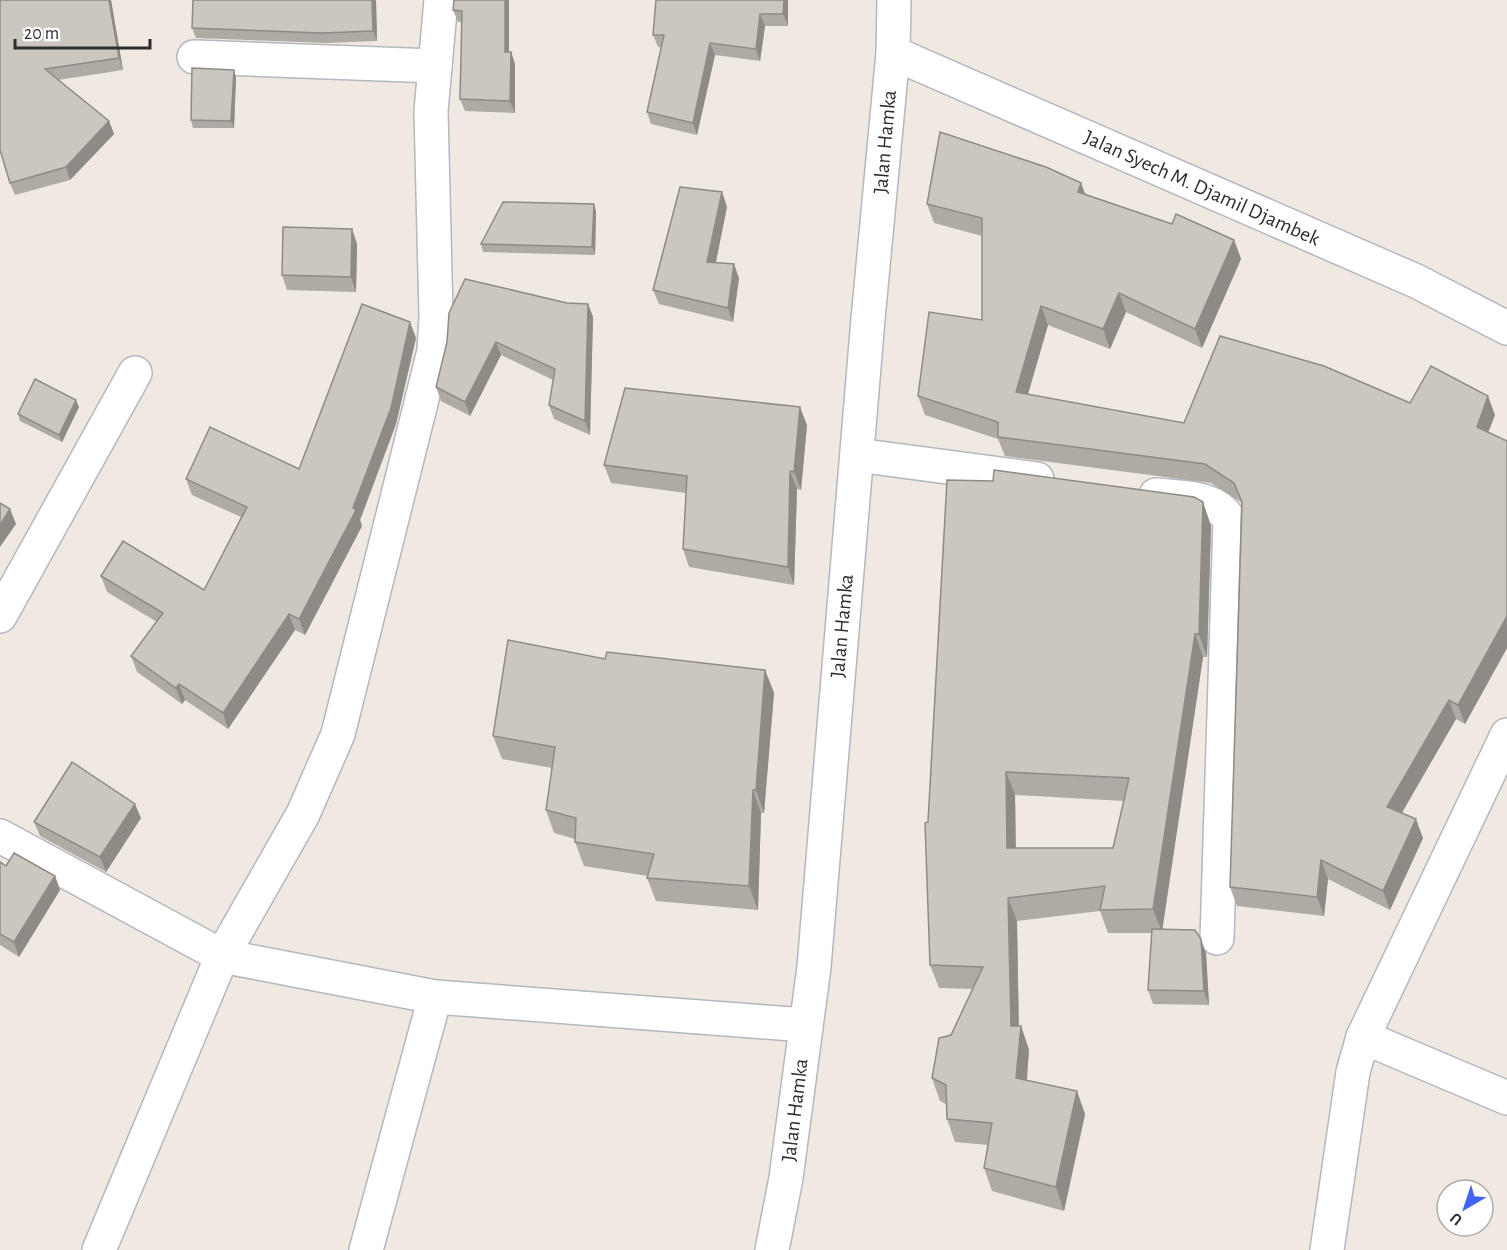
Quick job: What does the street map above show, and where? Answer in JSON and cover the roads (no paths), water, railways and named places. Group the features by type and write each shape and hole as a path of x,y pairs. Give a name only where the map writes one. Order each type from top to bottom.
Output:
{"street":[{"path":"99,1250 222,956 303,814 338,734 434,351 436,316 431,111 441,0"},
{"name":"Jalan Hamka","path":"772,1250 786,1178 814,967 856,455 893,53 894,0"},
{"name":"Jalan Syech M. Djamil Djambek","path":"893,53 1416,281 1507,328"},
{"path":"194,57 435,66"},
{"path":"0,616 135,373"},
{"path":"856,455 1068,483"},
{"path":"1127,491 1209,502 1225,512 1230,520 1217,938"},
{"path":"1327,1250 1353,1072 1363,1037 1507,735"},
{"path":"0,836 222,956 435,997 806,1024"},
{"path":"366,1250 435,997"},
{"path":"1363,1037 1507,1098"}]}
